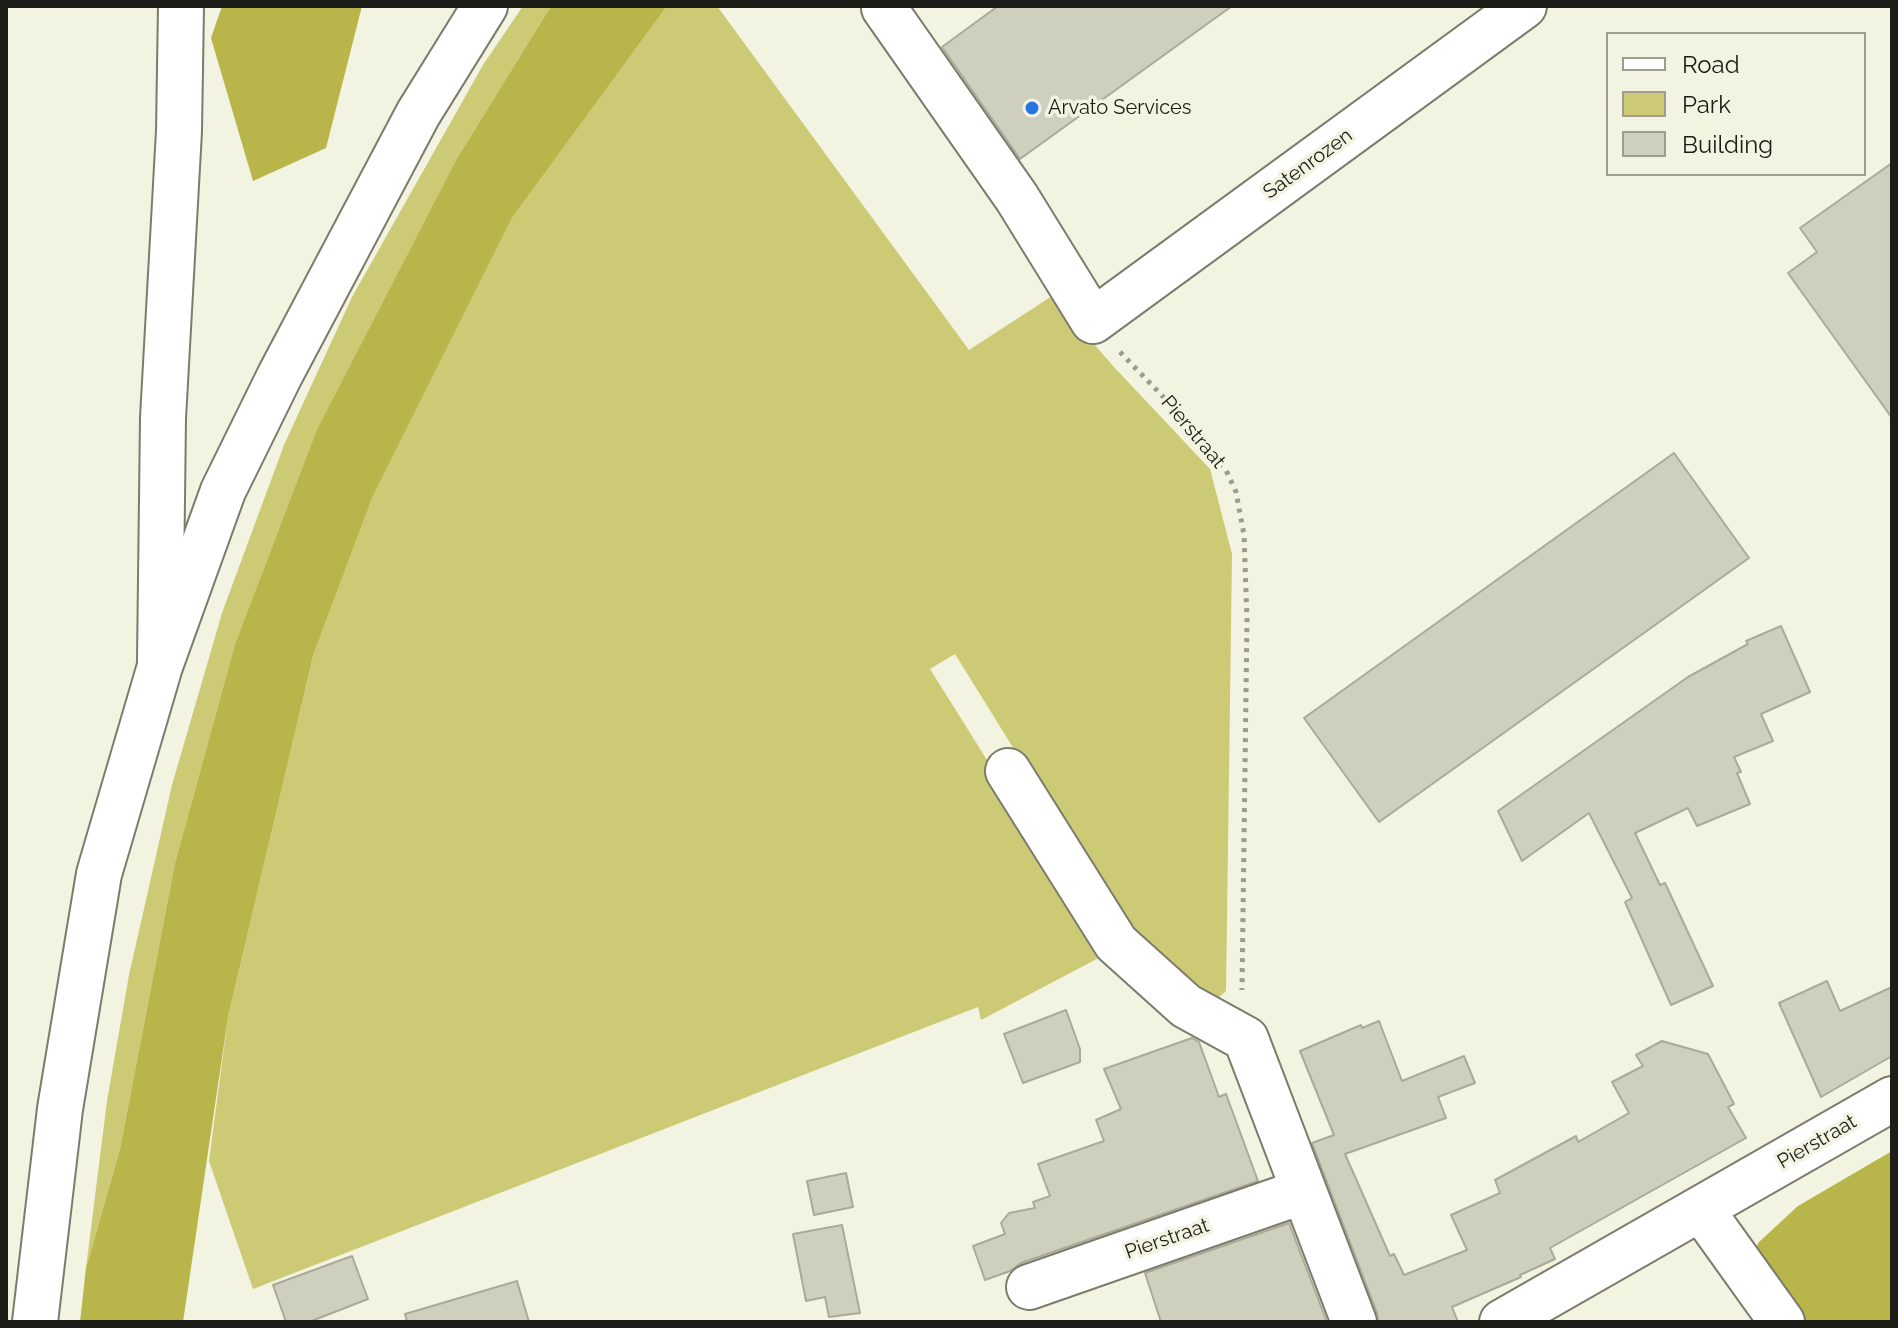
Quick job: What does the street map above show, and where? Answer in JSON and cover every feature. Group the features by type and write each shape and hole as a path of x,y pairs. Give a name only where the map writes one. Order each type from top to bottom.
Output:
{"main road":[{"path":"160,666 163,418 179,131 181,6"},
{"path":"35,1322 60,1109 99,874 160,666 223,491 254,427 418,114 485,6"},
{"name":"Satenrozen","path":"1093,321 1524,6"},
{"path":"884,8 1017,198 1093,321"},
{"path":"1008,771 1116,943 1186,1006 1246,1039 1354,1322"},
{"name":"Pierstraat","path":"1502,1322 1892,1099"},
{"name":"Pierstraat","path":"1029,1287 1304,1191"},
{"path":"1701,1209 1782,1322"}],"path":[{"name":"Pierstraat","path":"1093,321 1199,434 1225,468 1236,492 1244,535 1247,620 1242,993 1246,1039"}],"green space":[{"path":"523,6 551,6 456,160 317,429 235,644 175,863 120,1149 86,1268 107,1101 129,975 172,785 222,613 284,445 352,297 483,65"},
{"path":"667,6 717,6 969,350 1052,296 1210,469 1232,554 1226,991 1210,1005 1138,949 955,654 930,669 1108,953 981,1020 978,1007 253,1289 209,1161 228,1017 313,656 373,496 512,218"}],"shaded area":[{"path":"222,6 362,6 326,148 253,181 211,38"},
{"path":"551,6 667,6 512,218 373,496 313,656 228,1017 183,1322 80,1322 86,1268 120,1149 175,863 235,644 317,429 456,160"},
{"path":"1892,1151 1892,1322 1801,1322 1752,1255 1759,1242 1798,1206"}],"building":[{"name":"Arvato Services","path":"998,6 1232,6 1020,159 942,47"},
{"path":"1892,163 1892,418 1788,273 1817,252 1800,228"},
{"path":"1674,453 1749,558 1379,822 1304,718"},
{"path":"1781,626 1810,692 1761,714 1773,741 1734,757 1750,804 1697,826 1688,808 1635,833 1660,885 1665,883 1713,986 1671,1005 1625,902 1632,898 1589,813 1522,861 1498,811 1688,677 1748,644 1746,641"},
{"path":"1827,981 1840,1011 1892,987 1892,1056 1821,1097 1779,1003"},
{"path":"1066,1010 1080,1049 1080,1062 1023,1083 1004,1034"},
{"path":"1379,1021 1402,1081 1464,1056 1475,1083 1438,1097 1446,1118 1345,1154 1390,1256 1394,1254 1404,1275 1467,1250 1451,1215 1500,1193 1495,1180 1576,1136 1578,1142 1629,1113 1612,1082 1643,1066 1636,1055 1662,1041 1708,1054 1734,1104 1728,1107 1746,1138 1550,1248 1555,1259 1452,1307 1458,1322 1378,1322 1312,1143 1334,1135 1300,1051 1361,1025 1362,1028"},
{"path":"1192,1038 1199,1042 1219,1097 1226,1094 1258,1181 1021,1263 1010,1271 985,1280 973,1246 1005,1234 1001,1223 1009,1213 1035,1208 1033,1202 1050,1196 1038,1164 1104,1141 1096,1120 1121,1109 1104,1069"},
{"path":"846,1173 853,1207 814,1215 807,1181"},
{"path":"1289,1223 1327,1322 1161,1322 1145,1273"},
{"path":"842,1225 860,1313 829,1317 825,1297 806,1301 793,1234"},
{"path":"352,1256 368,1299 309,1322 286,1322 273,1285"},
{"path":"517,1281 529,1322 407,1322 405,1314"}],"place":[{"name":"Arvato Services","path":"1032,108"}]}
